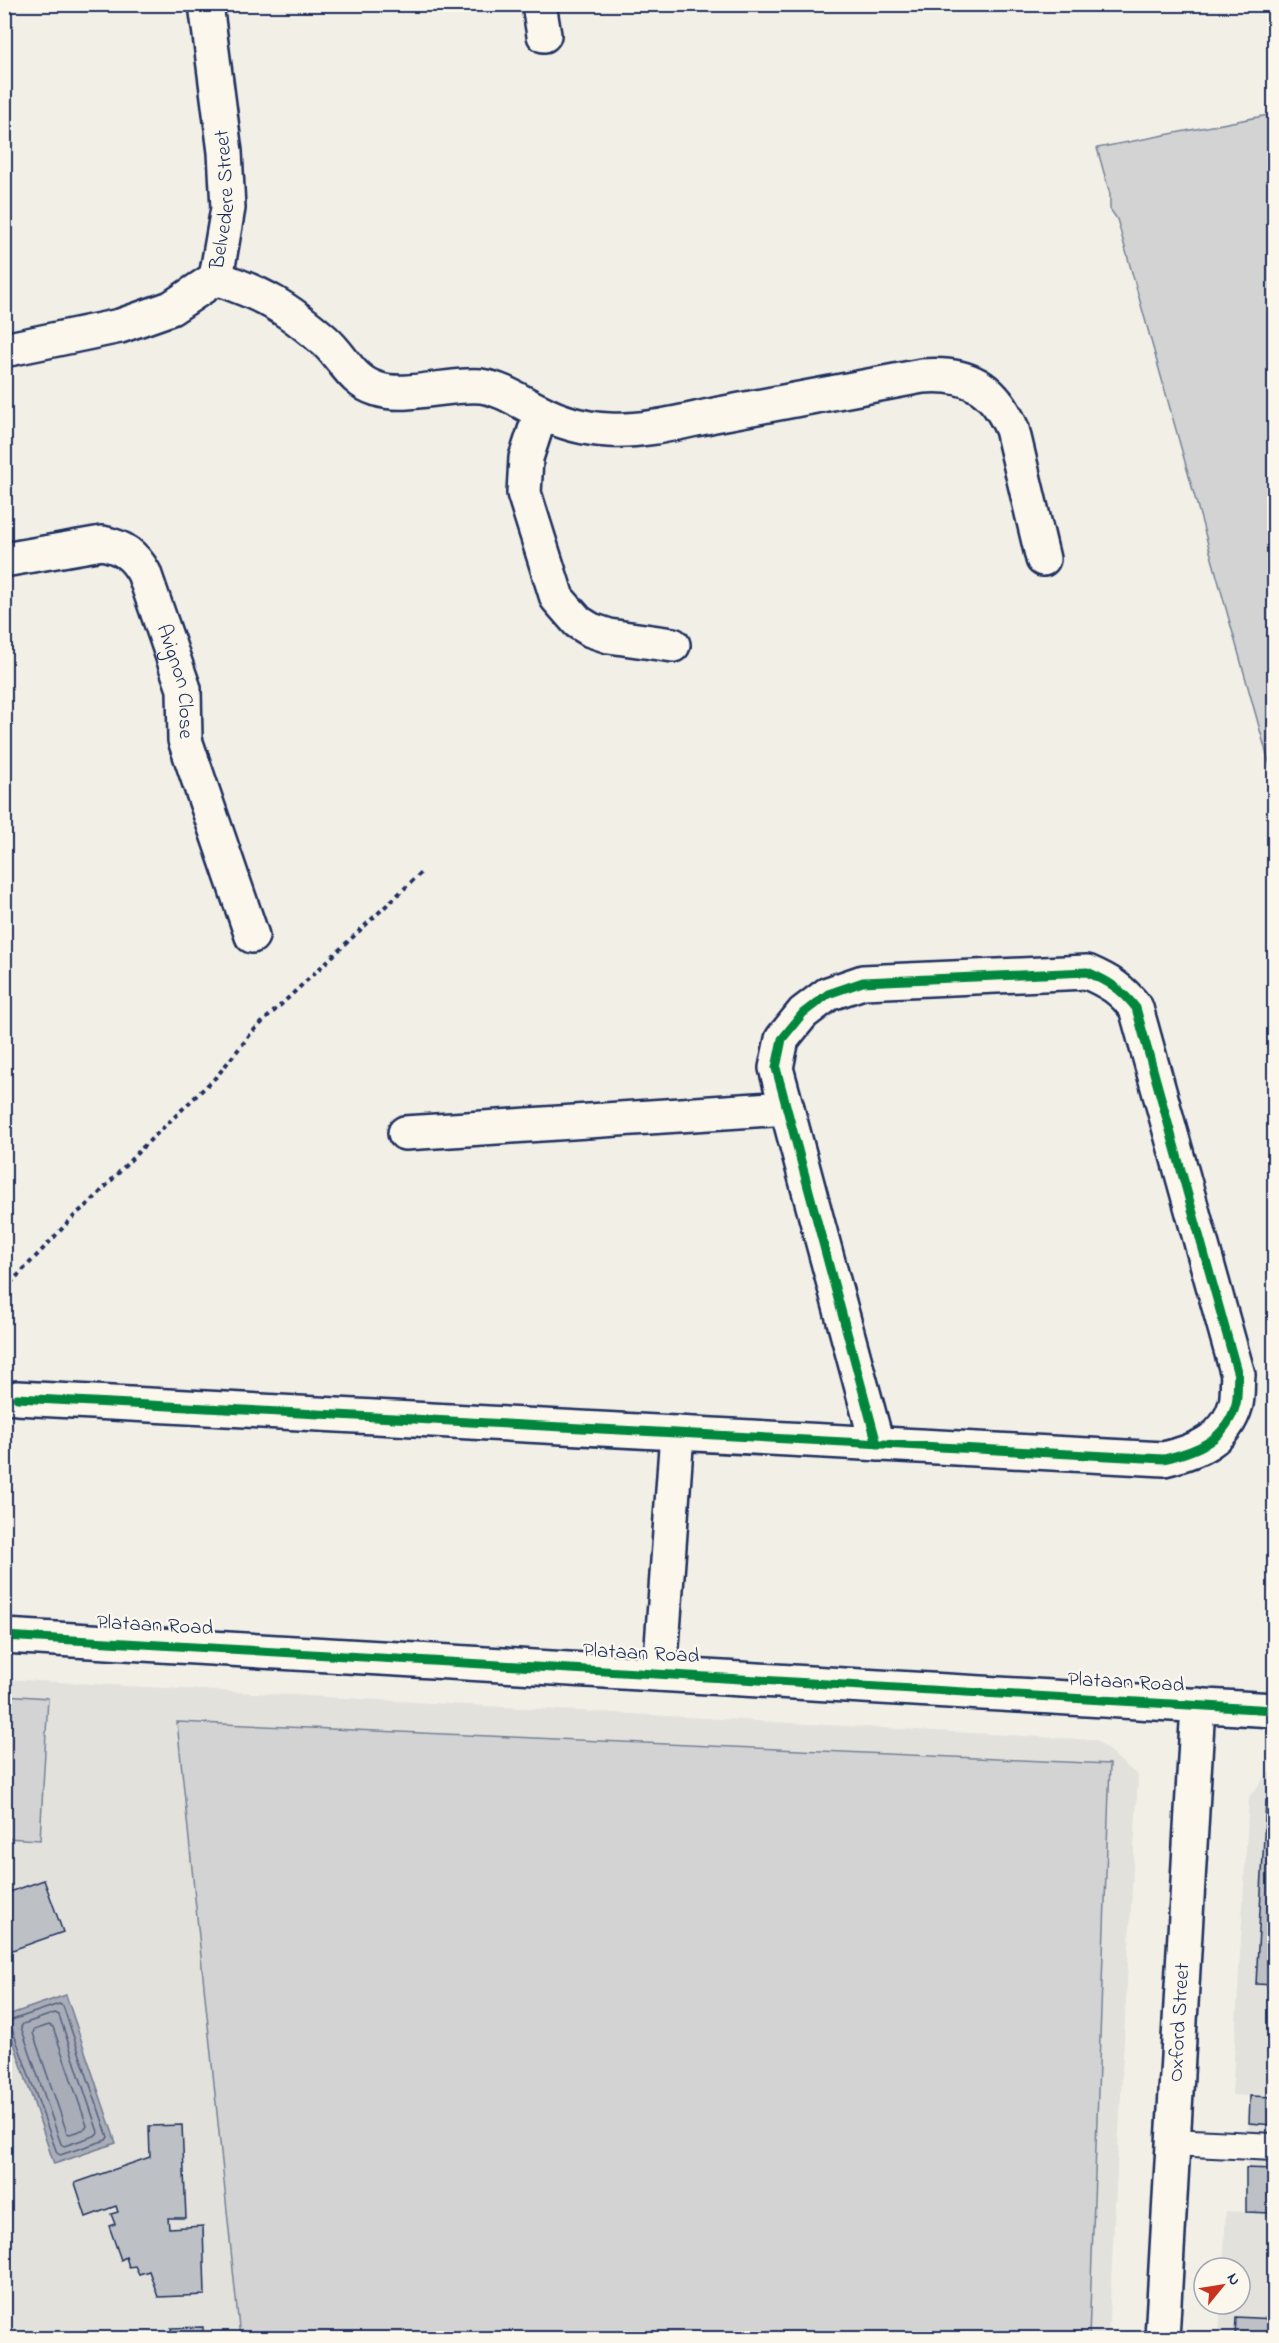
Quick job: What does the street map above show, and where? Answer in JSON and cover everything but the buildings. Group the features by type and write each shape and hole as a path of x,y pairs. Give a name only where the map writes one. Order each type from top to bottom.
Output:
{"street":[{"name":"Belvedere Street","path":"4,350 120,327 171,308 216,278 228,208 225,152 207,4"},
{"path":"216,278 250,289 285,308 327,344 353,376 379,390 394,392 459,385 483,386 509,394 540,412 585,427 608,430 632,429 922,376 957,376 975,383 991,394 1004,410 1012,429 1044,559"},
{"path":"540,412 526,458 524,493 557,597 578,622 591,630 609,636 673,645"},
{"name":"Avignon Close","path":"4,560 102,543 128,552 138,561 184,688 184,740 252,936"},
{"path":"17,1398 1164,1460 1182,1455 1210,1443 1224,1429 1236,1404 1238,1375 1136,1008 1124,992 1109,982 1087,972 863,982 828,994 803,1013 782,1039 776,1068 877,1444"},
{"path":"405,1134 787,1108"},
{"path":"660,1674 677,1433"},
{"name":"Plataan Road","path":"4,1635 1275,1710"},
{"name":"Oxford Street","path":"1162,2338 1198,1705"}],"lane":[{"path":"1172,2142 1275,2147"}],"path":[{"path":"4,1290 77,1213 90,1203 141,1149 217,1076 253,1031 423,871"}],"shaded area":[{"path":"1274,114 1274,780 1117,219 1110,209 1110,194 1097,148"},
{"path":"4,1679 1096,1740 1138,1776 1108,2338 5,2338"},
{"path":"5,1695 48,1698 40,1840 5,1838"},
{"path":"177,1722 1110,1764 1089,2338 240,2338"},
{"path":"1268,1773 1274,1774 1274,2338 1219,2338 1220,2316 1252,2316 1252,2256 1224,2256 1226,2211 1246,2212 1250,2096 1232,2095 1249,1797"}],"water":[{"path":"66,1995 116,2143 54,2164 5,2016"}],"cycle path":[{"path":"17,1398 1164,1459 1199,1448 1218,1435 1231,1416 1236,1404 1238,1375 1136,1008 1120,991 1087,972 863,982 828,994 803,1013 782,1039 776,1068 877,1444"},
{"path":"4,1636 1274,1710"}]}
